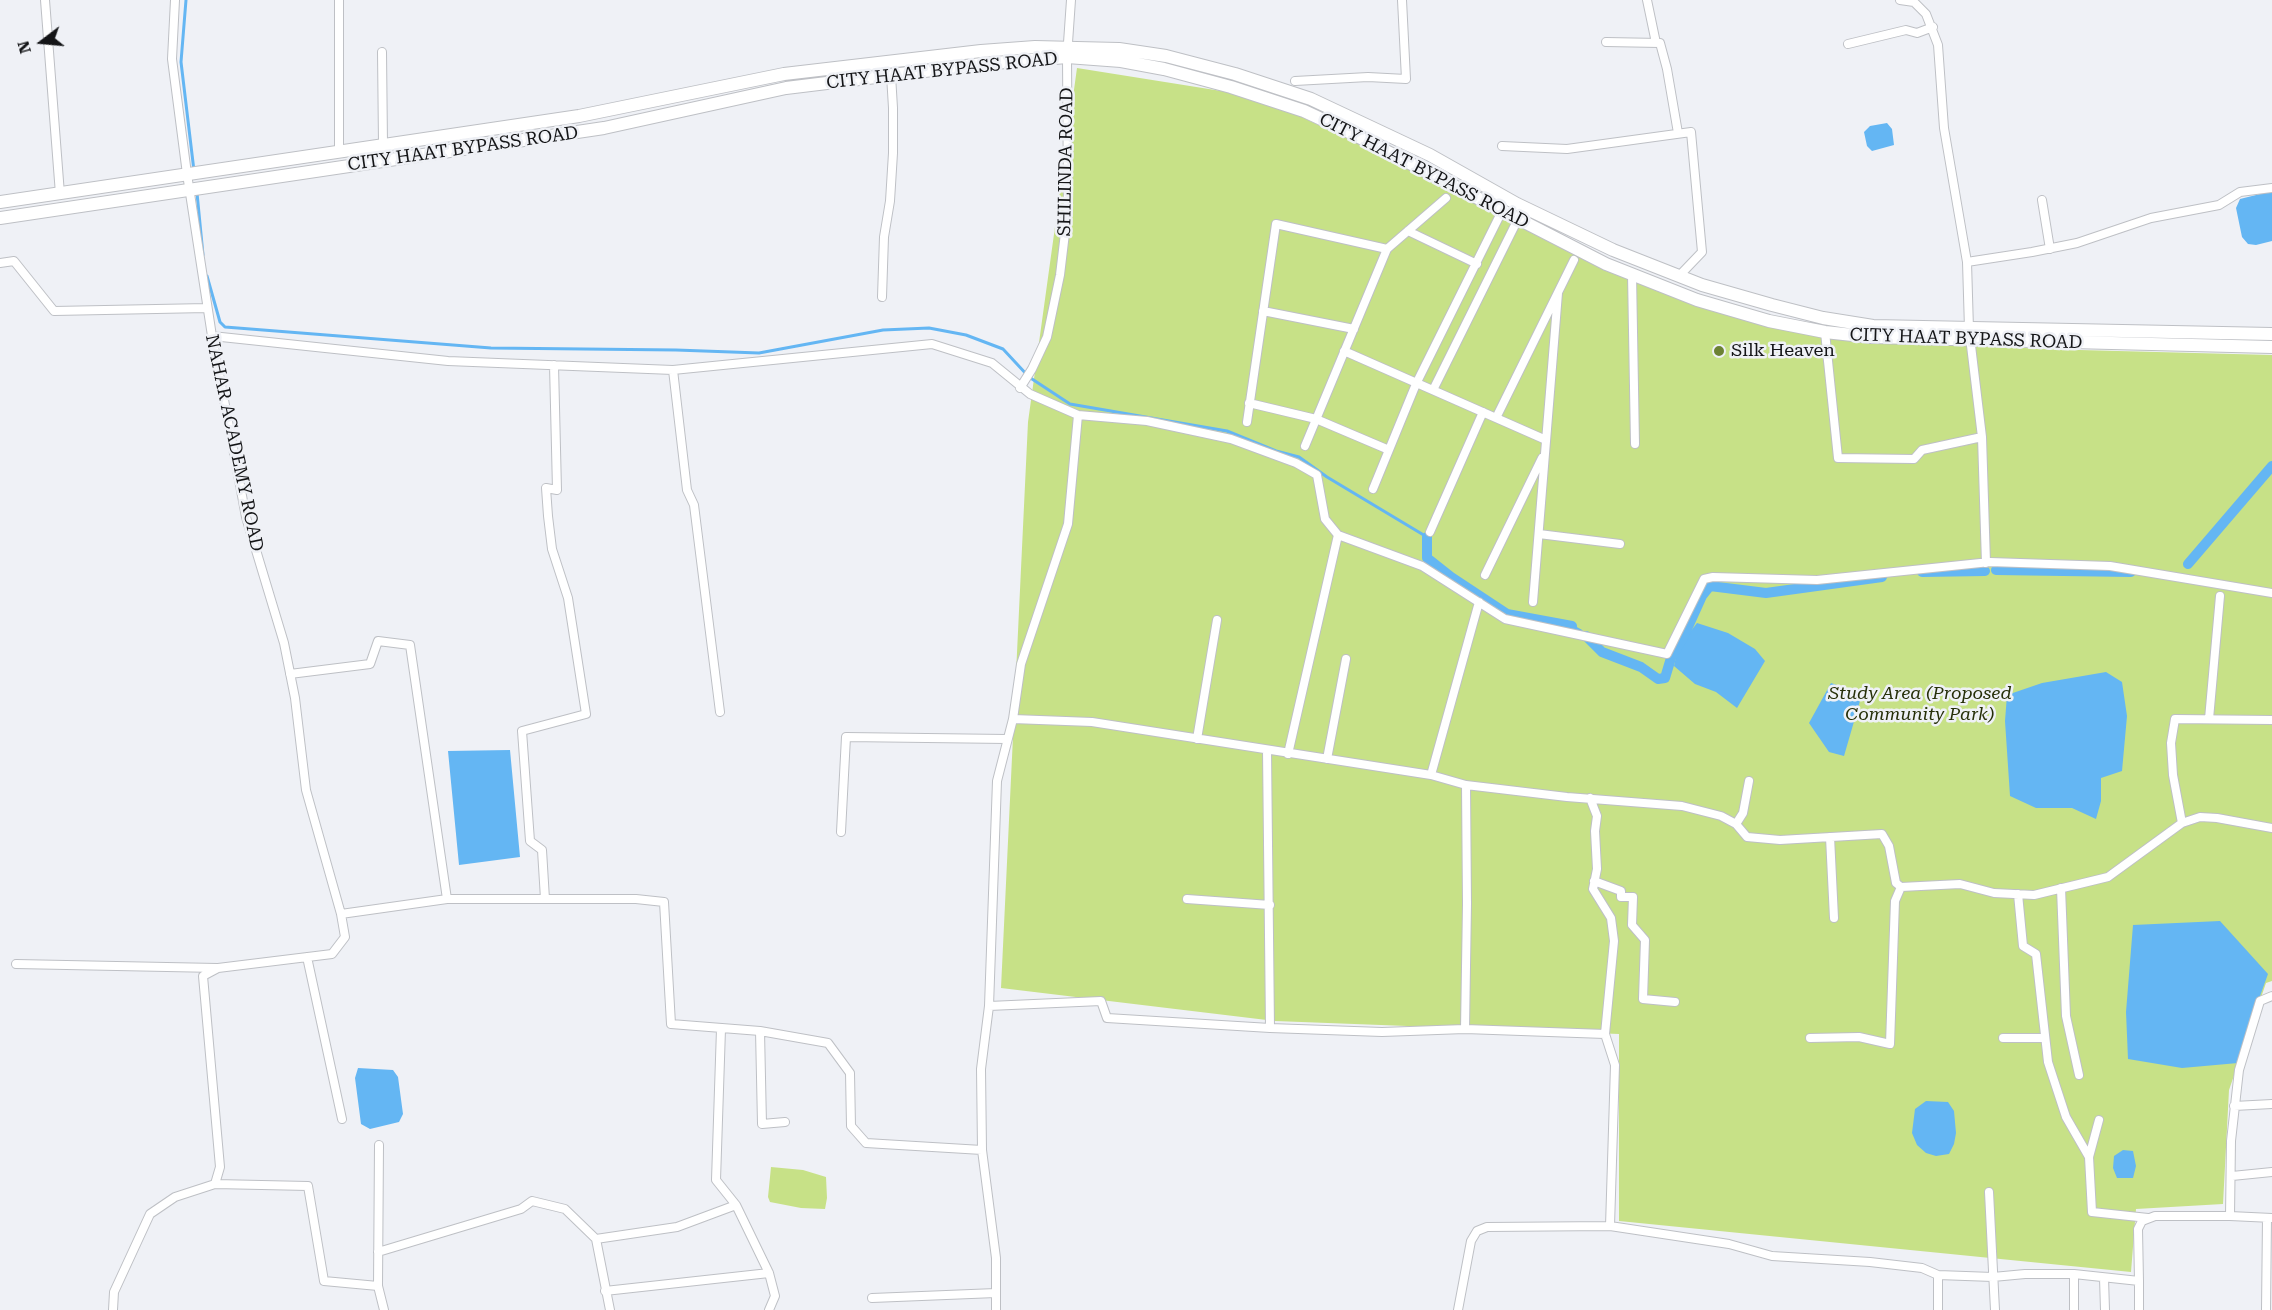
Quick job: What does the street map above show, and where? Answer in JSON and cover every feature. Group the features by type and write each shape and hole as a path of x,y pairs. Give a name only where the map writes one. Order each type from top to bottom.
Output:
{"main road":[{"name":"CITY HAAT BYPASS ROAD","path":"0,202 579,116 784,74 981,51 1068,52 1119,49 1166,56 1235,74 1311,99 1430,155 1517,204 1613,250 1679,276 1823,318 1873,326 1969,335 2272,347"},
{"name":"CITY HAAT BYPASS ROAD","path":"0,218 604,128 786,88 1068,52 1164,69 1231,87 1304,111 1606,264 1697,300 1769,321 1825,333 1871,338 1969,335 2272,334"}],"street":[{"path":"45,0 60,194"},
{"name":"NAHAR ACADEMY ROAD","path":"16,964 218,968 332,954 345,937 341,914 306,790 296,698 284,643 246,517 212,336 189,190 172,59 175,0"},
{"path":"339,0 339,151"},
{"name":"SHILINDA ROAD","path":"1022,386 1047,337 1060,275 1068,208 1068,52 1071,0"},
{"path":"1294,81 1368,77 1406,79 1402,0"},
{"path":"1647,0 1656,43"},
{"path":"1900,0 1914,2 1926,14 1933,27 1938,45 1944,128 1967,262 1969,335 1982,437 1986,563"},
{"path":"1848,44 1906,30 1917,33 1933,27"},
{"path":"1606,42 1660,43 1678,133"},
{"path":"382,52 383,144"},
{"path":"882,297 884,237 890,201 893,153 891,75"},
{"path":"1502,146 1567,149 1691,132 1702,252 1679,276"},
{"path":"1967,262 2077,243 2151,218 2219,205 2240,192 2272,188"},
{"path":"1305,446 1387,249 1446,198"},
{"path":"2042,200 2050,249"},
{"path":"1373,489 1417,383 1502,211"},
{"path":"1433,390 1518,219"},
{"path":"1246,422 1276,224 1387,249"},
{"path":"1408,231 1477,264"},
{"path":"1496,418 1574,260"},
{"path":"0,263 14,261 54,311 207,308"},
{"path":"1632,274 1635,444"},
{"path":"1533,602 1558,293"},
{"path":"1263,311 1354,329"},
{"path":"1825,333 1838,459 1914,459 1922,450 1982,437"},
{"path":"212,336 448,361 673,370 932,344 992,363 1030,394 1078,415 1147,421 1221,437 1296,463 1317,475 1324,519 1338,535 1422,566 1505,619 1667,654 1704,579 1713,577 1817,580 1986,563 2110,566 2272,593"},
{"path":"1344,351 1546,440"},
{"path":"545,899 542,850 530,841 522,731 586,714 568,598 552,549 548,516 546,489 557,490 554,365"},
{"path":"673,370 687,490 694,505 720,712"},
{"path":"1249,403 1316,419 1389,450"},
{"path":"1430,532 1483,412"},
{"path":"996,1310 996,1257 982,1150 981,1069 989,1006 997,781 1013,718 1020,663 1068,524 1078,415"},
{"path":"1485,575 1545,452"},
{"path":"1539,534 1620,544"},
{"path":"1288,754 1338,535"},
{"path":"2209,719 2220,596"},
{"path":"1431,775 1479,602"},
{"path":"1197,740 1217,620"},
{"path":"290,674 370,664 378,641 410,645 447,899"},
{"path":"1327,759 1346,659"},
{"path":"1013,718 1092,722 1431,775 1466,785 1567,797 1682,806 1721,816 1736,824 1747,837 1780,840 1882,834 1889,846 1896,883 1901,887 1960,884 1995,893 2034,895 2108,877 2182,823 2206,817 2272,828"},
{"path":"2182,823 2173,775 2171,743 2175,719 2272,720"},
{"path":"841,832 846,737 1006,739"},
{"path":"1267,750 1270,1028"},
{"path":"1736,824 1743,813 1749,781"},
{"path":"1465,1029 1466,785"},
{"path":"1590,798 1597,816 1595,831 1597,869 1593,889 1611,918 1614,941 1605,1034 1615,1065 1610,1226"},
{"path":"1830,837 1834,918"},
{"path":"1594,881 1621,891 1621,897 1633,897 1632,926 1645,940 1643,999 1675,1002"},
{"path":"1810,1038 1859,1037 1890,1044 1895,901 1901,887"},
{"path":"2061,888 2066,1016 2079,1075"},
{"path":"2018,894 2023,946 2036,954 2048,1062 2066,1117 2090,1156"},
{"path":"341,914 447,899 636,899 664,902 671,1024 760,1030 828,1043 850,1073 851,1126 866,1143 982,1150"},
{"path":"1187,899 1270,905"},
{"path":"307,957 342,1119"},
{"path":"215,1184 220,1167 203,976 218,968"},
{"path":"2230,1216 2231,1141 2239,1070 2260,1001 2272,996"},
{"path":"989,1006 1101,1001 1107,1018 1382,1032 1465,1029 1605,1034"},
{"path":"721,1029 716,1180 736,1204 769,1273 775,1296 769,1310"},
{"path":"760,1030 762,1124 784,1122"},
{"path":"2002,1038 2045,1038"},
{"path":"2234,1106 2272,1104"},
{"path":"2099,1120 2090,1156 2092,1212 2148,1218"},
{"path":"379,1145 378,1286 384,1310"},
{"path":"2232,1176 2272,1172"},
{"path":"113,1310 114,1292 150,1214 175,1197 215,1184 308,1186 324,1281 378,1286"},
{"path":"1989,1192 1995,1310"},
{"path":"378,1252 521,1209 532,1202 565,1209 596,1239 610,1310"},
{"path":"596,1239 677,1227 736,1204"},
{"path":"2139,1310 2138,1229 2142,1221 2155,1216 2230,1216 2270,1218 2266,1310"},
{"path":"1458,1310 1471,1241 1477,1231 1487,1227 1610,1226 1729,1244 1772,1256 1870,1262 1922,1268 1938,1275 1994,1277 2025,1274 2074,1274 2139,1281"},
{"path":"605,1291 769,1273"},
{"path":"2074,1274 2074,1310"},
{"path":"1938,1275 1938,1310"},
{"path":"2104,1278 2105,1310"},
{"path":"872,1298 996,1293"}],"green space":[{"name":"Study Area (Proposed Community Park)","path":"1077,68 1259,97 1453,188 1612,267 1812,335 2041,349 2272,355 2272,981 2266,983 2229,1090 2223,1204 2136,1209 2131,1272 1619,1221 1619,1034 1275,1021 1001,988 1028,422"},
{"path":"771,1167 803,1170 826,1177 825,1209 801,1208 770,1202 768,1197"}],"water":[{"path":"1887,123 1892,129 1894,145 1872,151 1867,146 1864,132 1870,126"},
{"path":"2272,191 2272,241 2256,245 2248,244 2242,237 2236,208 2240,199"},
{"path":"1697,623 1728,633 1755,649 1765,661 1737,708 1716,692 1695,684 1674,666 1678,648"},
{"path":"2106,672 2122,682 2127,716 2122,771 2101,778 2101,801 2096,819 2072,808 2036,808 2010,796 2005,721 2007,695 2042,683"},
{"path":"1831,683 1862,694 1844,756 1829,752 1809,723"},
{"path":"510,750 520,857 459,865 448,751"},
{"path":"2220,921 2268,974 2238,1063 2182,1068 2128,1059 2126,1012 2133,925"},
{"path":"358,1068 393,1070 398,1077 403,1114 399,1122 370,1129 361,1124 355,1078"},
{"path":"1926,1101 1948,1102 1954,1111 1956,1133 1949,1154 1936,1156 1926,1153 1917,1145 1912,1133 1915,1109"},
{"path":"2123,1150 2133,1151 2136,1166 2133,1178 2117,1178 2113,1168 2114,1156"}],"waterway":[{"path":"186,0 181,62 194,171"},
{"path":"197,193 203,255"},
{"path":"207,276 220,322 225,327 491,348 759,353 883,330 929,328 966,335 1003,349 1029,377 1070,404 1227,431 1276,451 1299,457 1327,477 1427,537"},
{"path":"2188,564 2272,466"},
{"path":"1427,537 1427,558 1451,577 1507,614 1572,626"},
{"path":"1996,570 2131,572"},
{"path":"1922,572 1985,571"},
{"path":"1586,636 1602,652 1641,667 1658,679 1665,678 1671,658 1702,596 1710,586 1766,593 1882,577"},
{"path":"1572,626 1581,631"}],"place":[{"name":"Silk Heaven","path":"1719,351"}]}
